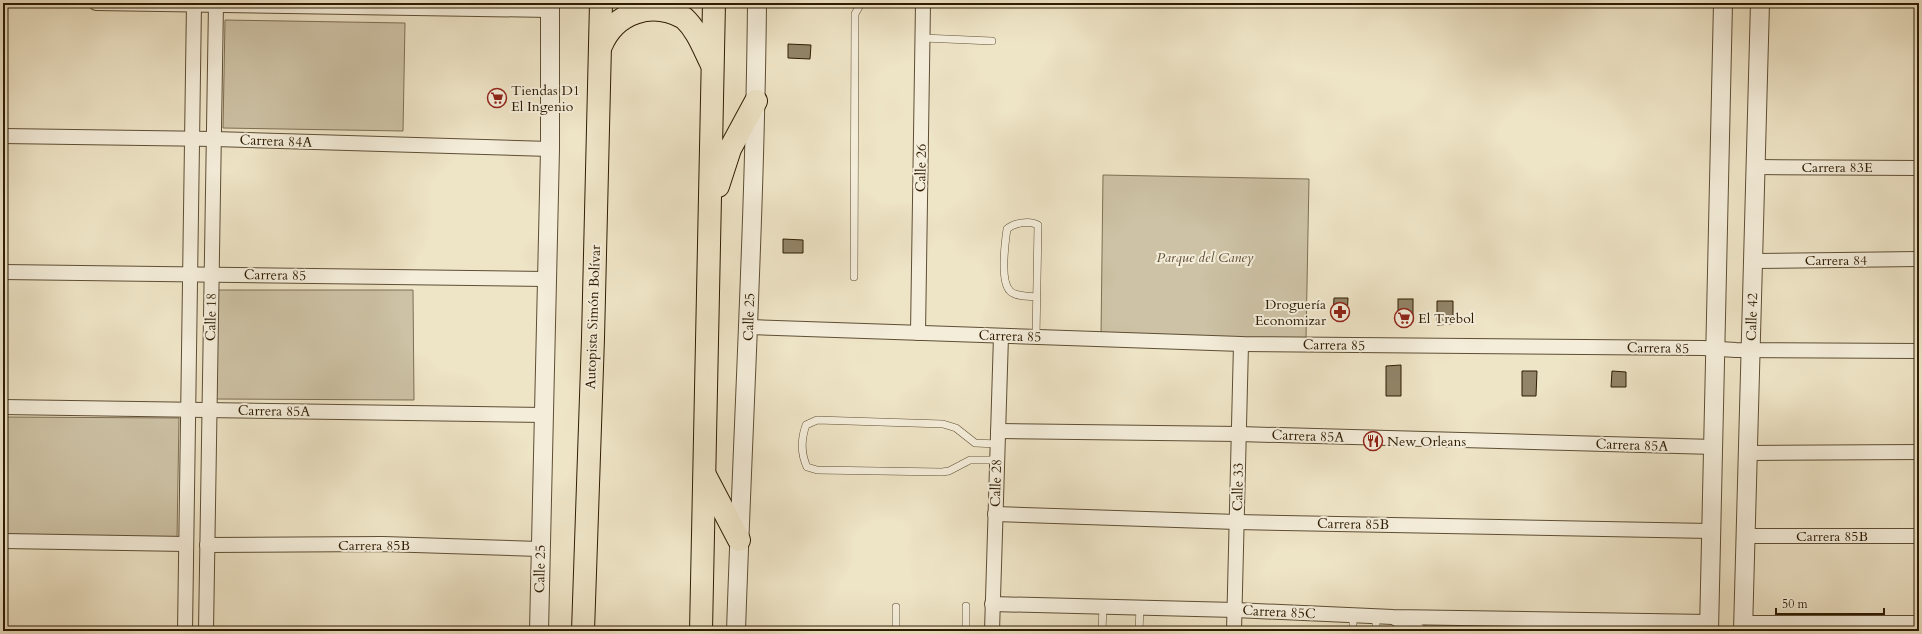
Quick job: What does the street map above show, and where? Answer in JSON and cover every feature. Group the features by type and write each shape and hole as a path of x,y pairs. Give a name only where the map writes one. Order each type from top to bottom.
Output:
{"highway":[{"name":"Autopista Simón Bolívar","path":"583,627 593,338 601,3"},
{"path":"700,629 706,475 714,3"},
{"path":"601,48 612,25 624,14 647,6 663,7 677,13 694,30 712,66"},
{"path":"711,227 720,176 730,149 756,101"},
{"path":"706,475 739,540"}],"street":[{"path":"96,3 550,6"},
{"name":"Calle 25","path":"736,631 749,328 758,3"},
{"name":"Calle 26","path":"918,333 923,3"},
{"path":"1709,627 1723,3"},
{"name":"Calle 42","path":"1743,627 1760,3"},
{"name":"Calle 18","path":"185,631 194,4"},
{"name":"Calle 18","path":"206,631 216,4"},
{"name":"Calle 25","path":"539,631 550,149 550,6"},
{"name":"Carrera 84A","path":"3,136 214,139 550,149"},
{"name":"Carrera 83E","path":"1756,167 1919,168"},
{"name":"Carrera 84","path":"1754,260 1919,259"},
{"name":"Carrera 85","path":"3,272 546,279"},
{"name":"Carrera 85","path":"749,328 1241,344 1919,351"},
{"name":"Calle 28","path":"992,631 1001,336"},
{"name":"Calle 33","path":"1234,631 1241,344"},
{"name":"Carrera 85A","path":"3,407 545,415"},
{"name":"Carrera 85A","path":"998,437 1239,434 1714,447"},
{"path":"1748,453 1919,452"},
{"name":"Carrera 85B","path":"995,514 1237,522 1710,531"},
{"name":"Carrera 85B","path":"1746,536 1919,536"},
{"path":"3,541 186,544"},
{"name":"Carrera 85B","path":"207,545 383,544 540,549"},
{"name":"Carrera 85C","path":"992,604 1235,610 1393,617 1709,627"},
{"path":"1393,617 1420,631"},
{"path":"1743,627 1919,623"}],"lane":[{"path":"854,276 856,14 860,3"},
{"path":"922,38 992,41"},
{"path":"1036,337 1037,297 1038,225 1034,223 1013,224 1007,229 1004,284 1010,292 1024,296 1037,297"},
{"path":"997,460 970,460 949,471 942,472 817,470 807,467 803,458 803,434 806,425 817,420 943,424 956,428 975,443 998,437"},
{"path":"966,606 966,631"},
{"path":"896,607 896,631"},
{"path":"1102,631 1103,607"},
{"path":"1139,631 1140,608"},
{"path":"1353,615 1353,631"},
{"path":"1376,616 1376,631"}],"green space":[{"path":"225,20 405,23 403,131 223,128"},
{"name":"Parque del Caney","path":"1103,175 1309,179 1306,339 1101,336"},
{"path":"216,290 413,290 414,400 214,399"},
{"path":"3,417 179,418 177,538 3,534"},
{"path":"1393,617 1709,622 1709,631 1419,631"}],"building":[{"path":"788,44 811,45 810,59 788,58"},
{"path":"783,239 803,240 803,253 783,253"},
{"path":"1334,298 1348,298 1347,316 1333,316"},
{"path":"1398,299 1413,299 1413,321 1398,321"},
{"path":"1437,301 1453,301 1453,324 1437,325"},
{"path":"1401,365 1401,396 1386,396 1386,366"},
{"path":"1522,371 1537,371 1536,396 1522,396"},
{"path":"1612,371 1626,372 1626,387 1611,387"}],"place":[{"name":"Tiendas D1 El Ingenio","path":"497,98"},
{"name":"Droguería Economizar","path":"1340,312"},
{"name":"El Trebol","path":"1404,318"},
{"name":"New Orleans","path":"1373,441"}]}
